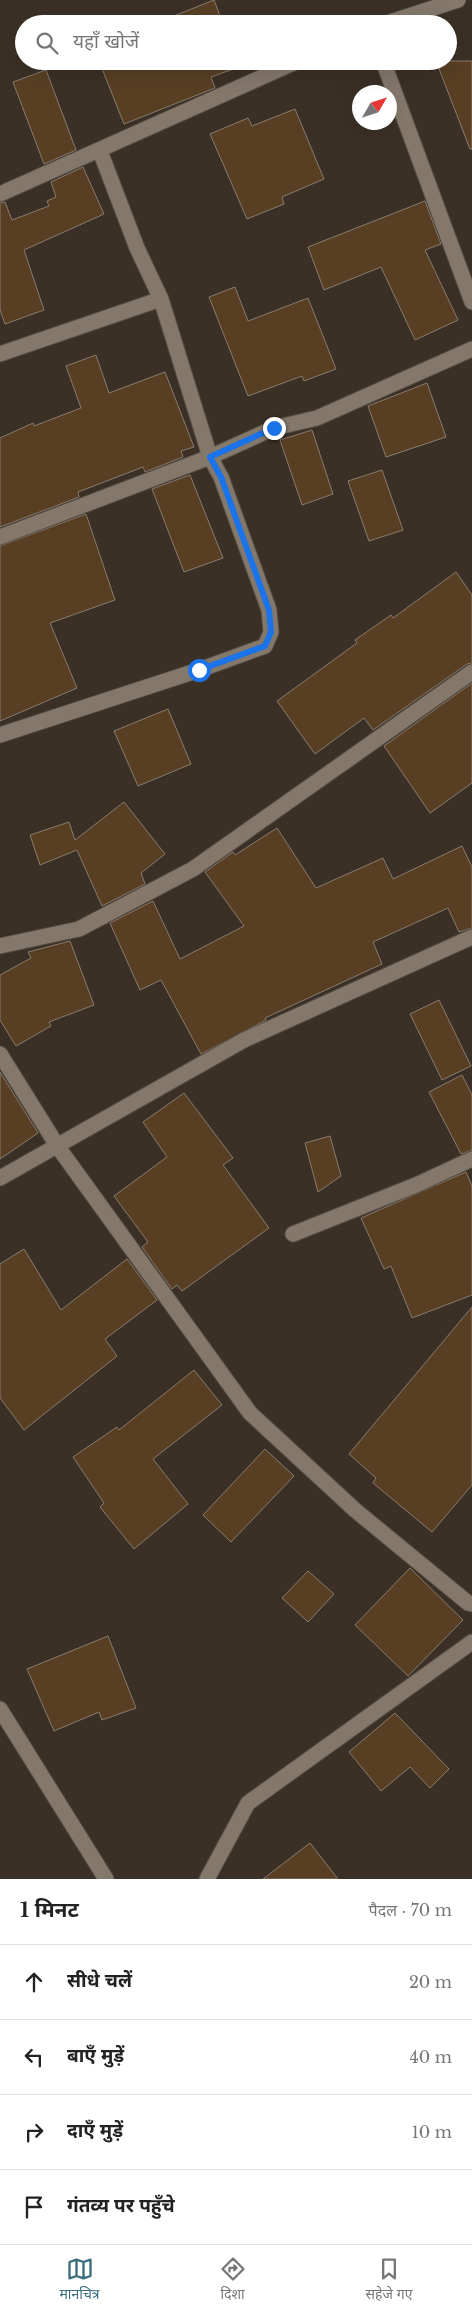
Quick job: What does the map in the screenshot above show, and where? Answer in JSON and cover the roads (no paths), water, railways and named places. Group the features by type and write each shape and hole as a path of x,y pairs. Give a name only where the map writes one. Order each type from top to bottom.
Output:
{"street":[{"path":"412,15 458,0"},
{"path":"0,194 278,70"},
{"path":"386,70 472,302"},
{"path":"0,735 199,670 265,646 271,632 269,610 221,477 210,457 161,299 137,248 100,151"},
{"path":"0,354 161,299"},
{"path":"0,536 210,457 274,428 317,418 472,348"},
{"path":"0,946 79,929 193,869 472,672"},
{"path":"0,1178 58,1147 244,1040 472,937"},
{"path":"0,1054 58,1147 250,1412 355,1510 468,1604 472,1604"},
{"path":"293,1234 416,1185 472,1159"},
{"path":"207,1879 248,1803 472,1642"},
{"path":"0,1710 106,1879"}]}
